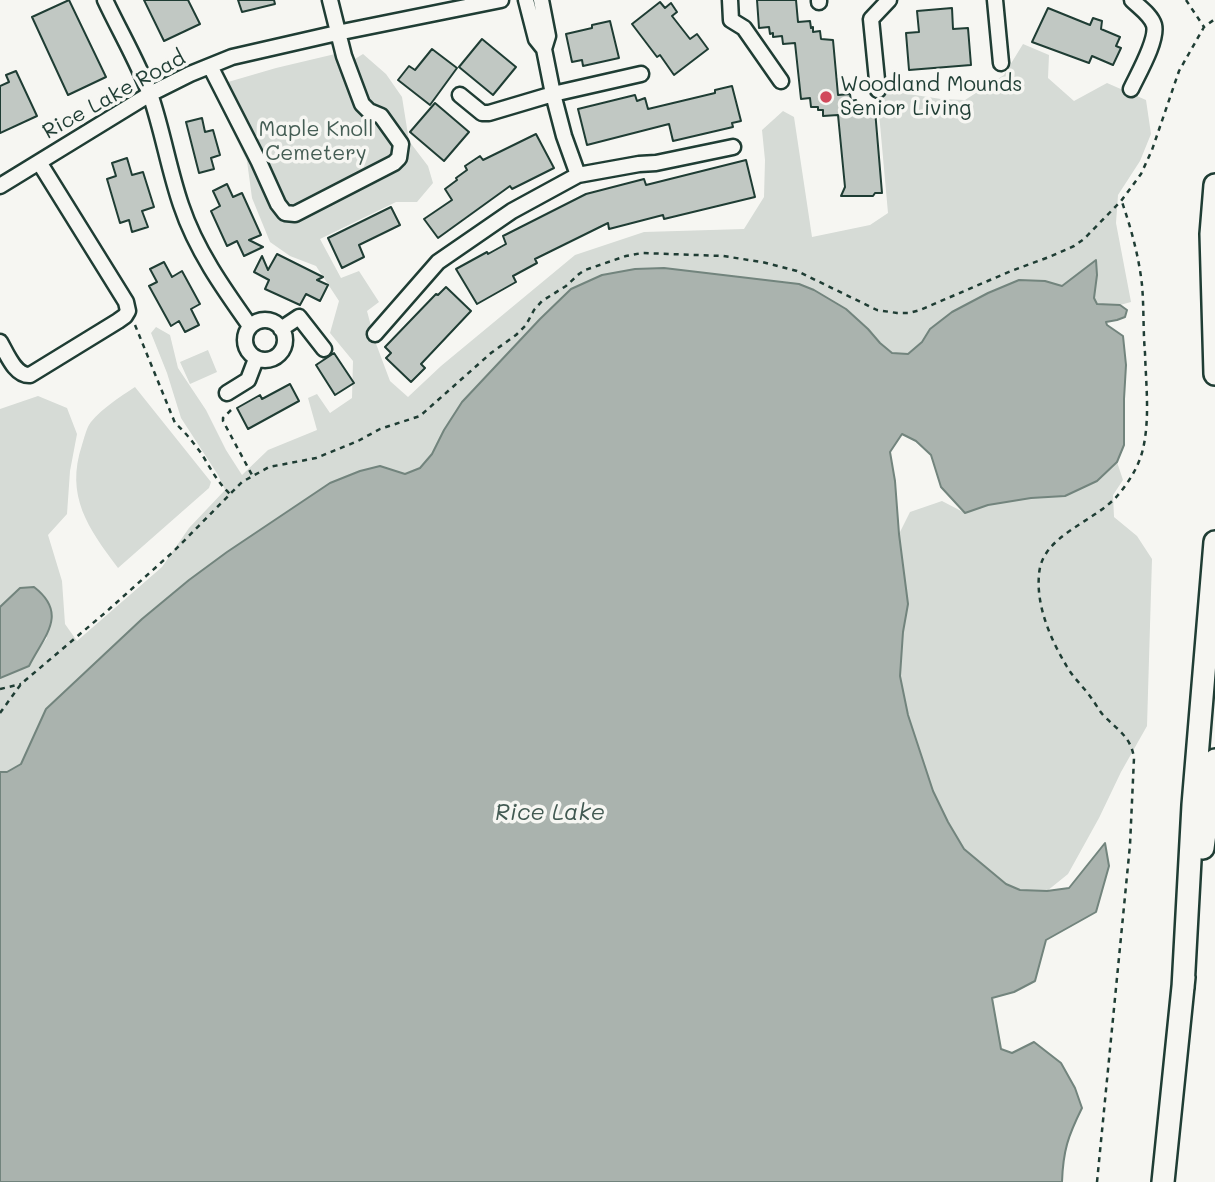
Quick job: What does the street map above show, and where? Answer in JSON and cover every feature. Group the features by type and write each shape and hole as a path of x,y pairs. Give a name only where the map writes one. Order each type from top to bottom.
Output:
{"highway":[{"path":"1215,185 1211,234 1215,374"},
{"path":"1183,988 1193,805 1215,542"},
{"path":"1163,1182 1183,988 1215,760"}],"street":[{"path":"105,0 150,94 189,226 212,270 250,326"},
{"path":"210,66 278,204 285,213 295,214 369,177 399,158 401,144 381,116 369,111 362,104 337,33 330,0"},
{"name":"Rice Lake Road","path":"0,186 150,94 210,66 253,52 501,0"},
{"path":"526,0 536,39 544,49 564,136 578,175"},
{"path":"541,0 548,36 544,49"},
{"path":"730,0 731,20 744,28 781,81"},
{"path":"878,90 871,19 889,0"},
{"path":"995,0 1001,63"},
{"path":"1131,89 1153,41 1154,26 1147,14 1132,0"},
{"path":"460,95 482,113 489,113 553,94 641,74"},
{"path":"375,334 438,262 512,211 578,175 733,147"},
{"path":"1,346 19,373 30,376 128,313 128,306 113,280 39,162"},
{"path":"281,329 299,317 324,349"},
{"path":"268,320 281,329 285,344 279,355 266,361 256,359 248,352 245,345 246,331 250,326 268,320"},
{"path":"227,393 248,380 256,359"}],"path":[{"path":"1186,0 1204,27"},
{"path":"0,713 21,684 174,551 242,482 269,467 316,458 380,429 420,416 491,353 516,335 542,301 579,274 626,256 642,253 723,256 797,271 877,310 909,313 1074,246 1121,201 1135,183 1152,150 1179,71 1204,27 1215,19"},
{"path":"1097,1182 1129,845 1134,758 1130,745 1120,730 1105,717 1067,667 1057,649 1041,604 1038,576 1049,548 1118,495 1136,468 1143,446 1147,400 1142,285 1134,242 1121,201"},
{"path":"128,313 175,424 200,451 230,494"},
{"path":"231,410 223,421 252,475"},
{"path":"0,689 21,684"}],"green space":[{"name":"Maple Knoll Cemetery","path":"1023,44 1049,55 1048,78 1074,101 1107,83 1146,100 1151,134 1140,161 1118,195 1116,223 1131,302 1120,305 1097,304 1094,298 1097,275 1095,260 1062,287 1045,281 952,312 930,329 922,342 908,354 892,353 846,309 799,284 781,281 602,275 571,289 540,319 444,430 432,454 420,468 405,474 380,466 330,483 227,552 142,619 46,709 21,764 7,772 0,772 0,678 29,666 47,638 20,589 0,607 0,409 38,396 67,408 77,434 70,471 67,514 48,535 62,581 65,624 77,641 162,567 189,528 225,490 181,418 151,333 156,327 170,335 178,368 206,410 242,475 268,450 317,430 308,398 317,394 330,413 352,398 353,361 330,333 339,301 316,266 290,256 270,242 252,198 247,161 211,87 352,50 355,59 363,54 386,74 402,97 409,141 428,166 433,183 417,202 396,202 320,239 341,278 359,271 379,302 367,311 375,341 390,381 408,397 441,366 575,255 644,232 744,229 764,197 765,160 762,130 783,111 794,117 812,237 870,225 888,213 878,102 891,89 941,99 965,100 1004,75"},
{"path":"208,350 217,372 190,384 180,362"},
{"path":"135,387 211,482 209,488 118,568 97,539 82,511 76,480 77,463 89,425 110,404"},
{"path":"1117,462 1123,480 1113,495 1114,517 1137,536 1152,559 1147,726 1068,874 1047,891 1020,890 1006,884 964,849 933,791 908,715 900,676 908,604 899,534 910,512 942,501 965,513 988,505 1065,496 1097,481"}],"water":[{"name":"Rice Lake","path":"1096,260 1094,298 1097,304 1120,305 1127,310 1125,317 1106,322 1123,336 1126,365 1124,445 1117,462 1097,481 1065,496 988,505 965,513 941,487 931,455 916,441 902,434 890,452 908,604 900,676 908,715 933,791 948,822 964,849 1006,884 1020,890 1047,891 1069,888 1105,843 1109,866 1096,912 1046,940 1035,981 1014,992 992,998 1001,1049 1012,1053 1034,1042 1061,1063 1075,1088 1082,1108 1067,1144 1062,1182 0,1182 0,772 7,772 21,764 46,709 142,619 227,552 330,483 380,466 405,474 420,468 432,454 462,402 540,319 571,289 602,275 635,269 664,268 799,284 846,309 892,353 908,354 922,342 930,329 952,312 988,293 1019,280 1045,281 1062,286"},
{"path":"34,587 50,607 50,625 29,666 0,678 0,607 20,588"}],"building":[{"path":"69,0 106,77 68,95 32,17"},
{"path":"144,0 188,0 200,24 164,41"},
{"path":"238,0 274,0 275,4 242,12"},
{"name":"Woodland Mounds Senior Living","path":"757,0 796,0 798,22 810,21 813,32 820,31 821,39 833,40 838,95 850,94 851,101 856,100 857,104 863,104 864,111 875,110 882,193 875,193 873,196 841,196 845,187 838,115 823,116 823,110 811,107 810,98 801,99 795,43 783,44 782,36 773,37 769,27 759,28"},
{"path":"660,2 665,8 671,3 677,12 672,16 690,39 697,34 708,49 674,75 632,24"},
{"path":"952,8 953,29 968,28 971,65 909,70 906,33 919,32 917,11"},
{"path":"1048,8 1090,25 1093,18 1102,21 1101,29 1120,37 1116,46 1121,48 1113,65 1092,56 1089,63 1032,42"},
{"path":"610,21 619,58 583,66 582,60 572,62 566,34"},
{"path":"482,39 516,67 493,95 459,67"},
{"path":"432,49 457,68 430,105 398,80 409,66 415,70"},
{"path":"16,71 37,116 0,133 0,86 9,82 6,75"},
{"path":"732,86 741,121 732,123 733,127 673,141 669,124 587,145 578,109 635,95 637,101 645,98 648,109 715,93 715,90"},
{"path":"435,103 469,132 444,161 410,132"},
{"path":"202,118 205,132 213,130 220,155 211,158 214,169 199,173 186,122"},
{"path":"536,134 554,168 512,189 510,186 438,238 424,219 452,200 445,189 467,170 465,166 480,156 483,160"},
{"path":"127,158 132,175 143,172 154,207 142,211 148,227 132,232 129,220 120,223 107,179 116,176 112,163"},
{"path":"746,160 755,197 664,219 663,215 609,229 608,223 535,259 537,263 513,276 516,282 477,304 456,269 506,244 503,236 586,194 644,179 646,185"},
{"path":"227,184 233,197 242,193 261,235 249,240 263,247 244,256 237,241 227,246 211,211 220,206 213,191"},
{"path":"391,207 400,225 359,245 364,257 342,268 328,238"},
{"path":"277,254 323,277 317,280 328,285 320,301 306,294 300,305 265,289 269,280 254,272 262,256 268,270"},
{"path":"164,262 172,277 182,271 200,304 191,309 199,325 185,332 179,321 171,326 149,286 157,282 150,269"},
{"path":"446,287 471,311 421,364 425,368 411,382 386,358 391,353 385,347"},
{"path":"334,353 354,383 335,395 316,365"},
{"path":"290,384 299,401 248,429 237,408 260,395 262,399"}],"place":[{"name":"Woodland Mounds Senior Living","path":"826,97"}]}
